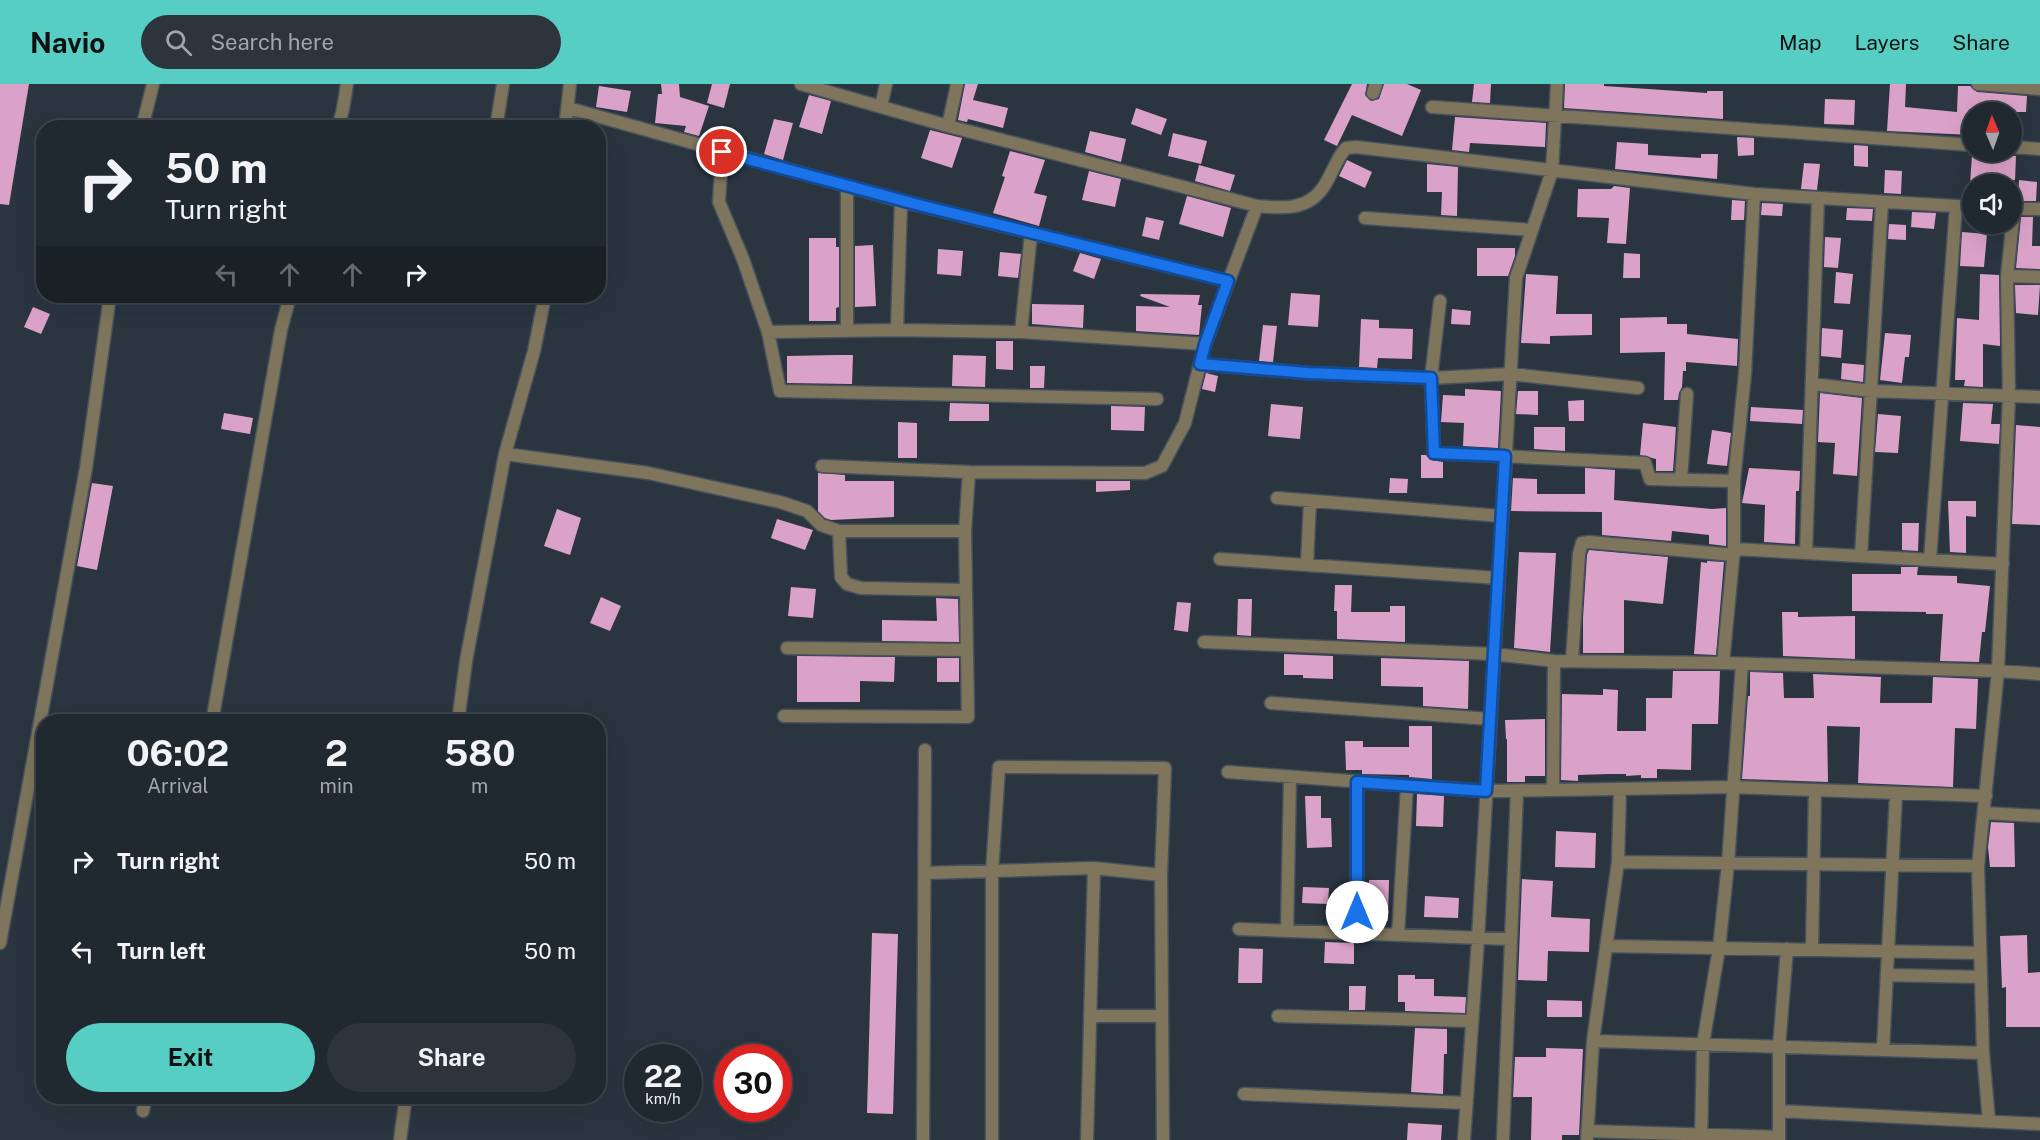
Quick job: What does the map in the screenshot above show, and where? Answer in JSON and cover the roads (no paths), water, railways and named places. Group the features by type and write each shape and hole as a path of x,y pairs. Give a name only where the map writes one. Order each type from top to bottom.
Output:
{"street":[{"path":"144,120 153,84"},
{"path":"339,120 346,84"},
{"path":"497,120 503,84"},
{"path":"567,120 570,84"},
{"path":"881,107 886,84"},
{"path":"948,126 957,84"},
{"path":"1464,1140 1478,939 1516,278 1552,171 1557,84"},
{"path":"1978,84 2040,89"},
{"path":"806,85 948,126 1257,206 1297,207 1310,201 1322,189 1341,154 1347,148 1356,147 1754,194 1962,206"},
{"path":"1432,107 1962,144"},
{"path":"568,108 901,201 1228,281"},
{"path":"2022,148 2040,149"},
{"path":"722,152 719,202 743,259 768,332 780,391 1157,399"},
{"path":"847,331 848,186"},
{"path":"1722,663 1734,552 1734,481 1745,374 1754,194"},
{"path":"1806,553 1818,198"},
{"path":"897,330 901,201"},
{"path":"1861,556 1882,202"},
{"path":"822,466 969,472 1145,473 1162,466 1185,423 1205,344 1257,206"},
{"path":"1930,560 1956,206"},
{"path":"2022,209 2040,209"},
{"path":"1365,218 1532,230"},
{"path":"1021,332 1031,233"},
{"path":"1989,1121 1983,1053 1978,866 1998,671 2010,395 2007,276 2011,234"},
{"path":"2007,276 2040,277"},
{"path":"1440,302 1431,378 1434,453 1646,462 1650,479 1734,481"},
{"path":"41,714 86,468 110,303"},
{"path":"213,714 281,330 288,303"},
{"path":"459,714 466,661 505,454 534,351 544,303"},
{"path":"768,332 897,330 1021,332 1205,344"},
{"path":"1200,364 1308,373 1431,378 1511,374 1638,388"},
{"path":"1812,384 1872,391 2040,397"},
{"path":"1681,480 1687,394"},
{"path":"505,454 648,473 780,502 807,511 820,525 839,531 965,531"},
{"path":"784,716 968,717 965,531 969,472"},
{"path":"1277,498 1501,516"},
{"path":"1307,565 1310,501"},
{"path":"839,531 841,577 847,584 861,588 965,590"},
{"path":"1572,662 1579,554 1582,543 2003,564"},
{"path":"1220,559 1498,578"},
{"path":"1204,642 1494,654 1572,662 1722,663 2040,674"},
{"path":"787,648 968,650"},
{"path":"1553,790 1554,661"},
{"path":"1701,1137 1703,1044 1719,948 1728,864 1742,664"},
{"path":"1271,703 1490,719"},
{"path":"0,943 36,744"},
{"path":"923,1140 925,750"},
{"path":"992,1140 992,872 999,767 1165,768 1161,875 1163,1140"},
{"path":"1228,772 1486,791 1732,787 1986,796"},
{"path":"1287,931 1290,777"},
{"path":"1357,782 1357,933"},
{"path":"1398,935 1407,786"},
{"path":"1620,789 1618,862 1593,1041 1587,1136 1779,1138 1779,1047 1788,949"},
{"path":"1812,950 1815,790"},
{"path":"1503,1140 1517,791"},
{"path":"1883,1050 1896,794"},
{"path":"1984,813 2040,816"},
{"path":"1618,862 1978,866"},
{"path":"925,873 1094,868 1161,875"},
{"path":"1087,1140 1094,868"},
{"path":"1239,929 1511,939"},
{"path":"1606,946 1980,953"},
{"path":"1887,975 1981,977"},
{"path":"1090,1016 1161,1016"},
{"path":"1278,1016 1472,1020"},
{"path":"1593,1041 1983,1053"},
{"path":"1244,1094 1467,1103"},
{"path":"143,1111 144,1104"},
{"path":"400,1140 405,1104"},
{"path":"1779,1111 2040,1124"}]}
